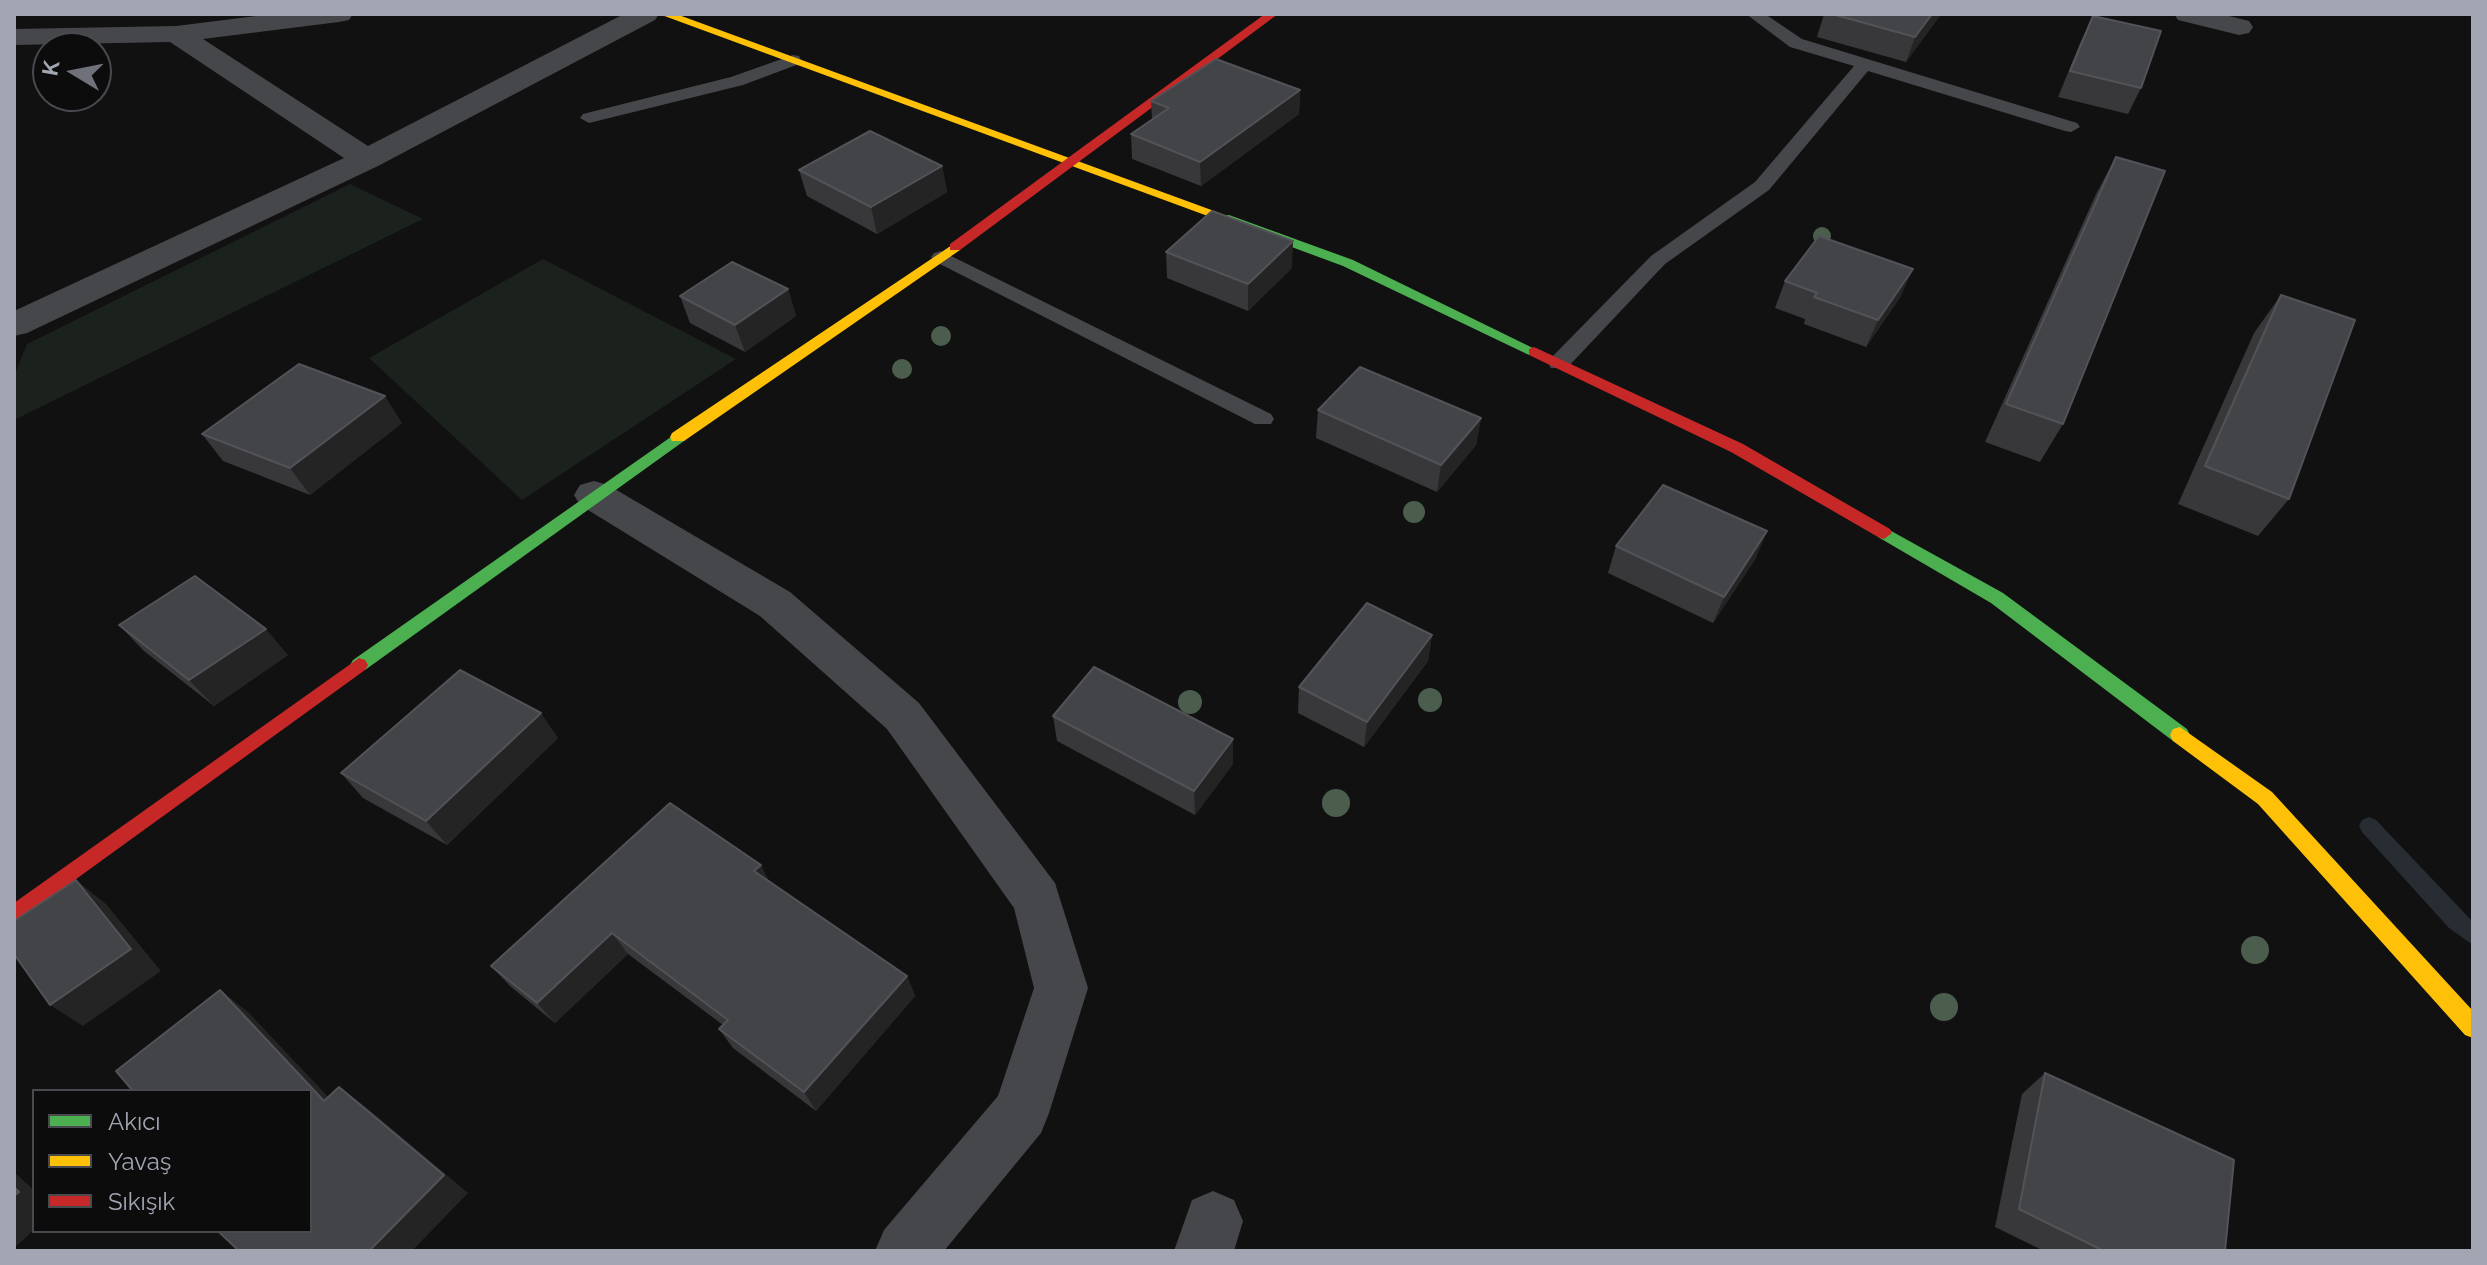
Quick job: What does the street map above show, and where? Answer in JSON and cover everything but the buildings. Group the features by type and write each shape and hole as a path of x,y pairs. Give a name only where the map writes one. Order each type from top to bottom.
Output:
{"street":[{"path":"14,37 176,34 339,14"},
{"path":"14,325 367,159 645,14"},
{"path":"665,14 1348,263 1737,448 1997,598 2265,798 2473,1027"},
{"path":"14,915 594,495 941,257 1272,14"},
{"path":"2188,14 2239,27"},
{"path":"176,34 367,159"},
{"path":"594,495 775,604 903,716 1037,899 1061,988 1021,1113 905,1251"}],"lane":[{"path":"1754,14 1796,43 2071,127"},
{"path":"589,118 737,81 793,60"},
{"path":"1559,363 1658,260 1762,186 1865,64"},
{"path":"941,257 1263,419"}],"shaded area":[{"path":"350,184 423,219 14,420 14,376 27,344"},
{"path":"543,259 736,359 522,500 369,358"}],"waterway":[{"path":"2369,826 2456,921 2473,935"}],"traffic: fast":[{"path":"1229,219 1348,263 1534,352"},
{"path":"359,665 678,437"},
{"path":"1884,533 1997,598 2180,735"}],"traffic: slow":[{"path":"665,14 1229,219"},
{"path":"678,437 955,247"},
{"path":"2180,735 2265,798 2473,1027"}],"traffic: jam":[{"path":"955,247 1272,14"},
{"path":"1534,352 1737,448 1884,533"},
{"path":"14,915 359,665"}]}
